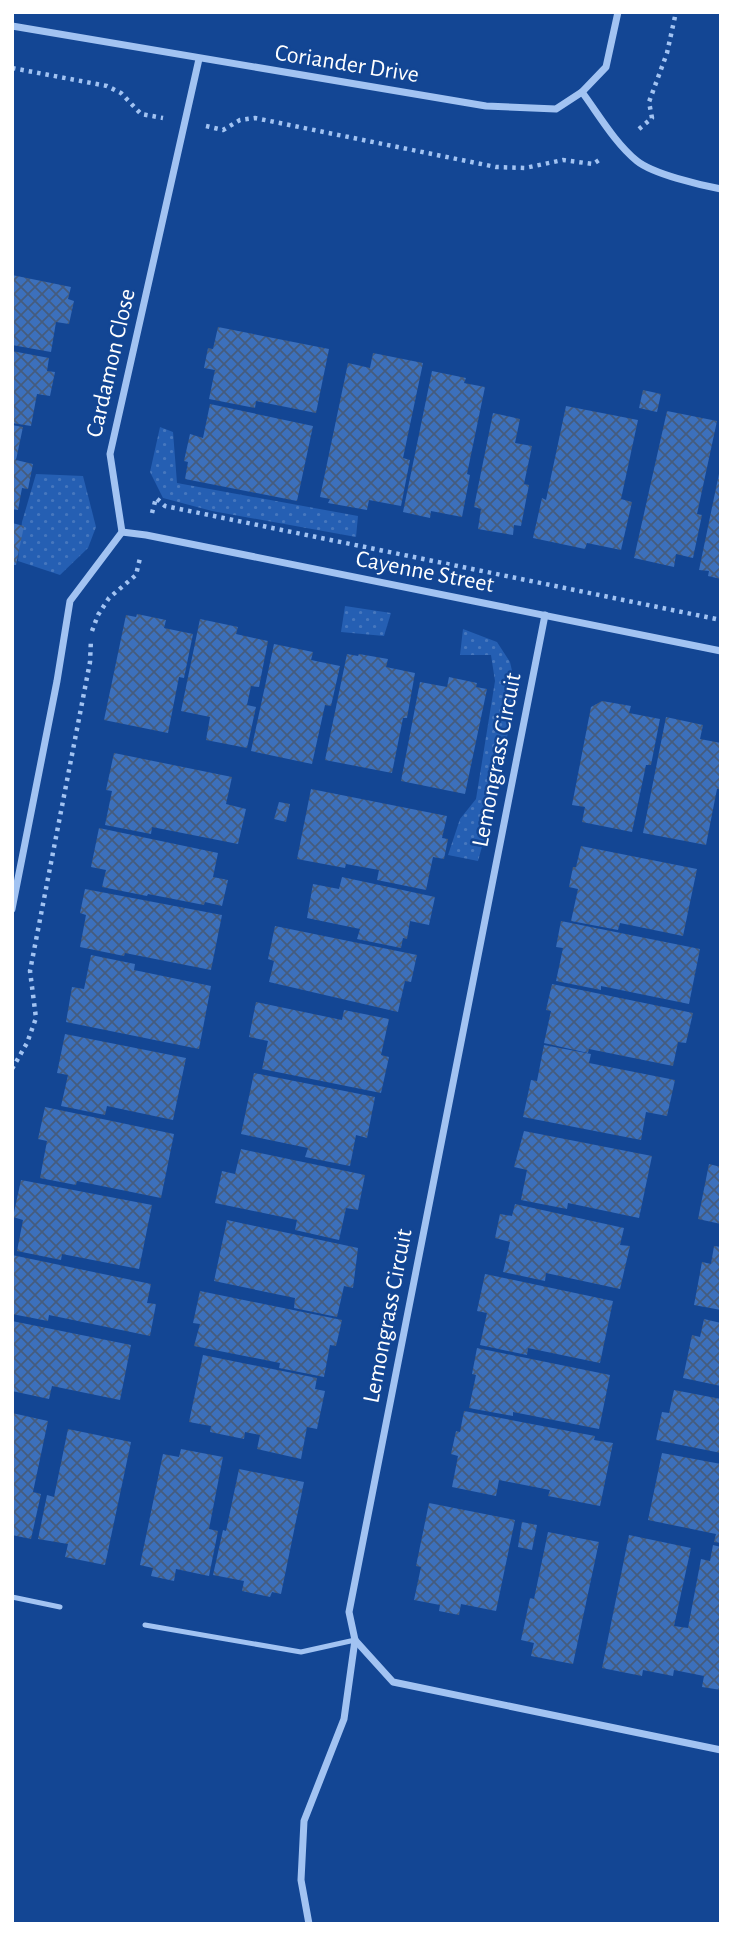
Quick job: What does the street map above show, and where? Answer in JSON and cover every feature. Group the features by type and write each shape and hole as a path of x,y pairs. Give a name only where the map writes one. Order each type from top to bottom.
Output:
{"street":[{"name":"Coriander Drive","path":"12,26 485,106 556,109 582,92 607,67 618,12"},
{"name":"Cardamon Close","path":"122,532 110,454 199,59"},
{"path":"582,92 620,144 639,163 691,183 721,189"},
{"path":"12,909 70,601 122,532"},
{"name":"Cayenne Street","path":"122,532 721,651"},
{"name":"Lemongrass Circuit","path":"309,1924 302,1880 304,1821 344,1719 355,1640 349,1612 545,615"},
{"path":"355,1640 393,1682 721,1750"}],"lane":[{"path":"12,1597 60,1607"},
{"path":"145,1625 301,1651 355,1640"}],"path":[{"path":"12,68 107,86 121,93 141,114 223,130 240,120 255,118 496,167 524,168 562,160 593,164 652,118 649,102 667,54 676,12"},
{"path":"12,1069 27,1043 36,1018 30,971 90,662 92,634 97,615 110,598 136,575 156,498 165,506 721,620"}],"shaded area":[{"path":"160,427 173,432 177,483 358,516 356,537 212,511 163,498 150,472"},
{"path":"36,474 83,476 96,527 88,548 60,575 18,561 22,522"},
{"path":"345,606 391,613 384,636 341,632"},
{"path":"463,629 497,642 510,662 517,693 498,789 478,861 448,855 460,819 476,799 495,681 491,655 460,655"}],"building":[{"path":"12,275 71,287 68,299 74,301 69,324 56,322 51,352 12,345"},
{"path":"218,327 329,349 316,413 256,401 255,408 209,399 215,370 204,368 208,348 213,349"},
{"path":"12,351 49,358 47,371 55,372 50,396 37,394 31,426 12,423"},
{"path":"373,353 423,363 403,458 410,460 401,506 369,500 367,510 328,503 330,499 320,497 348,363 370,368"},
{"path":"432,371 466,378 464,383 485,387 467,474 470,475 462,517 431,511 430,518 403,512"},
{"path":"643,390 661,394 657,412 639,408"},
{"path":"210,404 313,426 297,501 185,479 188,462 184,461 190,434 203,438"},
{"path":"566,406 638,420 621,499 632,502 621,550 587,543 585,549 533,538 542,498 546,500"},
{"path":"667,411 717,421 697,514 702,515 693,558 676,554 674,567 634,558"},
{"path":"493,413 520,419 515,443 532,446 524,484 529,485 521,526 514,525 513,535 478,529 481,509 474,507"},
{"path":"12,425 23,427 16,460 33,464 28,489 22,488 18,510 12,509"},
{"path":"720,469 721,579 708,576 709,571 699,570"},
{"path":"12,523 24,526 16,565 12,565"},
{"path":"137,614 166,620 164,628 193,634 184,678 179,677 168,733 104,720 126,615 136,617"},
{"path":"200,619 238,627 236,634 268,641 259,687 251,686 247,705 256,707 247,748 206,740 210,717 181,711"},
{"path":"274,644 313,652 311,660 340,666 331,706 325,705 312,764 251,751"},
{"path":"347,654 388,659 386,667 415,673 407,718 403,718 392,773 325,760"},
{"path":"449,677 477,683 476,687 487,689 465,794 401,781 420,682 447,687"},
{"path":"602,701 631,706 629,713 660,719 651,765 646,765 632,832 582,822 585,807 572,805 591,707"},
{"path":"666,717 703,725 700,739 721,743 721,789 717,789 706,845 643,833"},
{"path":"114,753 232,777 226,804 246,809 238,844 152,827 151,834 105,825 112,791 106,790"},
{"path":"311,789 447,816 442,838 448,839 444,859 433,857 426,890 377,880 379,870 346,864 345,868 297,859"},
{"path":"279,802 290,804 286,822 274,819"},
{"path":"99,828 218,853 213,877 228,880 222,906 102,887 106,870 91,867"},
{"path":"581,846 697,869 683,936 620,923 618,930 571,921 578,889 569,887"},
{"path":"342,877 435,897 429,925 410,921 407,939 403,938 401,948 357,939 360,929 307,918 313,884 339,889"},
{"path":"85,889 222,915 211,970 80,947 86,915 80,913"},
{"path":"561,921 700,949 689,1004 601,986 601,990 556,981 563,948 556,947"},
{"path":"275,926 417,955 411,982 405,981 398,1012 269,982 274,961 268,959"},
{"path":"91,955 135,964 134,970 211,986 199,1049 66,1022 72,987 84,989"},
{"path":"552,984 693,1013 686,1043 678,1042 673,1066 589,1049 588,1053 544,1043 551,1011 546,1010"},
{"path":"256,1002 342,1020 344,1010 389,1019 381,1055 389,1057 381,1093 262,1069 268,1041 249,1037"},
{"path":"65,1034 186,1058 173,1120 107,1106 105,1115 61,1106 68,1075 57,1073"},
{"path":"544,1045 591,1054 589,1063 675,1080 667,1116 646,1112 641,1140 523,1117 531,1080 537,1081"},
{"path":"254,1073 375,1097 367,1138 356,1135 350,1166 305,1157 308,1148 241,1134"},
{"path":"45,1107 174,1134 161,1198 77,1181 76,1185 40,1178 47,1141 38,1139"},
{"path":"524,1131 652,1156 639,1218 568,1203 567,1209 521,1200 527,1170 514,1167"},
{"path":"241,1149 365,1175 358,1210 346,1208 339,1240 295,1230 297,1220 215,1203 222,1171 235,1174"},
{"path":"709,1164 721,1167 721,1224 698,1219"},
{"path":"21,1180 152,1205 139,1269 62,1254 61,1260 17,1251 23,1220 13,1217"},
{"path":"515,1204 624,1228 620,1245 630,1246 620,1289 546,1273 545,1281 503,1272 510,1242 495,1238 500,1214 512,1216"},
{"path":"227,1220 358,1248 353,1288 344,1286 337,1317 294,1308 295,1298 214,1281"},
{"path":"714,1246 721,1247 721,1310 694,1305 702,1262 711,1264"},
{"path":"12,1255 151,1284 147,1303 156,1304 150,1336 49,1315 48,1321 12,1314"},
{"path":"485,1274 613,1301 600,1363 528,1348 527,1355 480,1345 487,1313 477,1311"},
{"path":"200,1291 342,1320 336,1346 330,1345 324,1377 279,1368 280,1363 194,1346 200,1324 193,1323"},
{"path":"704,1319 721,1323 721,1386 683,1378 692,1335 700,1337"},
{"path":"12,1321 131,1345 120,1400 52,1386 49,1399 12,1391"},
{"path":"477,1348 610,1375 599,1429 513,1412 513,1416 469,1408 476,1375 472,1374"},
{"path":"203,1355 317,1378 315,1389 325,1391 317,1429 307,1427 301,1459 257,1449 260,1435 245,1432 244,1439 210,1432 211,1426 189,1422"},
{"path":"674,1390 721,1399 721,1453 656,1440 662,1412 669,1413"},
{"path":"464,1411 595,1436 594,1440 613,1443 600,1506 548,1496 550,1490 499,1480 496,1496 452,1487 458,1456 451,1454 456,1431 460,1432"},
{"path":"12,1413 48,1421 33,1492 41,1494 31,1539 12,1535"},
{"path":"68,1429 131,1442 105,1565 65,1557 68,1544 38,1539 47,1495 54,1497"},
{"path":"181,1449 223,1457 209,1529 218,1531 209,1576 176,1569 174,1581 151,1576 153,1568 140,1565 163,1454 179,1457"},
{"path":"662,1453 721,1464 721,1543 714,1542 716,1534 648,1520"},
{"path":"239,1469 304,1482 281,1594 272,1592 270,1597 242,1591 244,1581 213,1575 223,1530 226,1531"},
{"path":"429,1503 515,1520 496,1611 461,1604 459,1615 439,1611 440,1605 414,1600 421,1567 416,1566"},
{"path":"522,1522 537,1525 532,1550 518,1547"},
{"path":"548,1532 599,1542 573,1664 531,1656 534,1643 521,1640 530,1598 534,1599"},
{"path":"629,1535 691,1548 674,1626 688,1628 701,1559 710,1561 713,1545 721,1547 721,1690 702,1687 704,1676 674,1670 673,1676 643,1670 642,1676 602,1668"}]}
